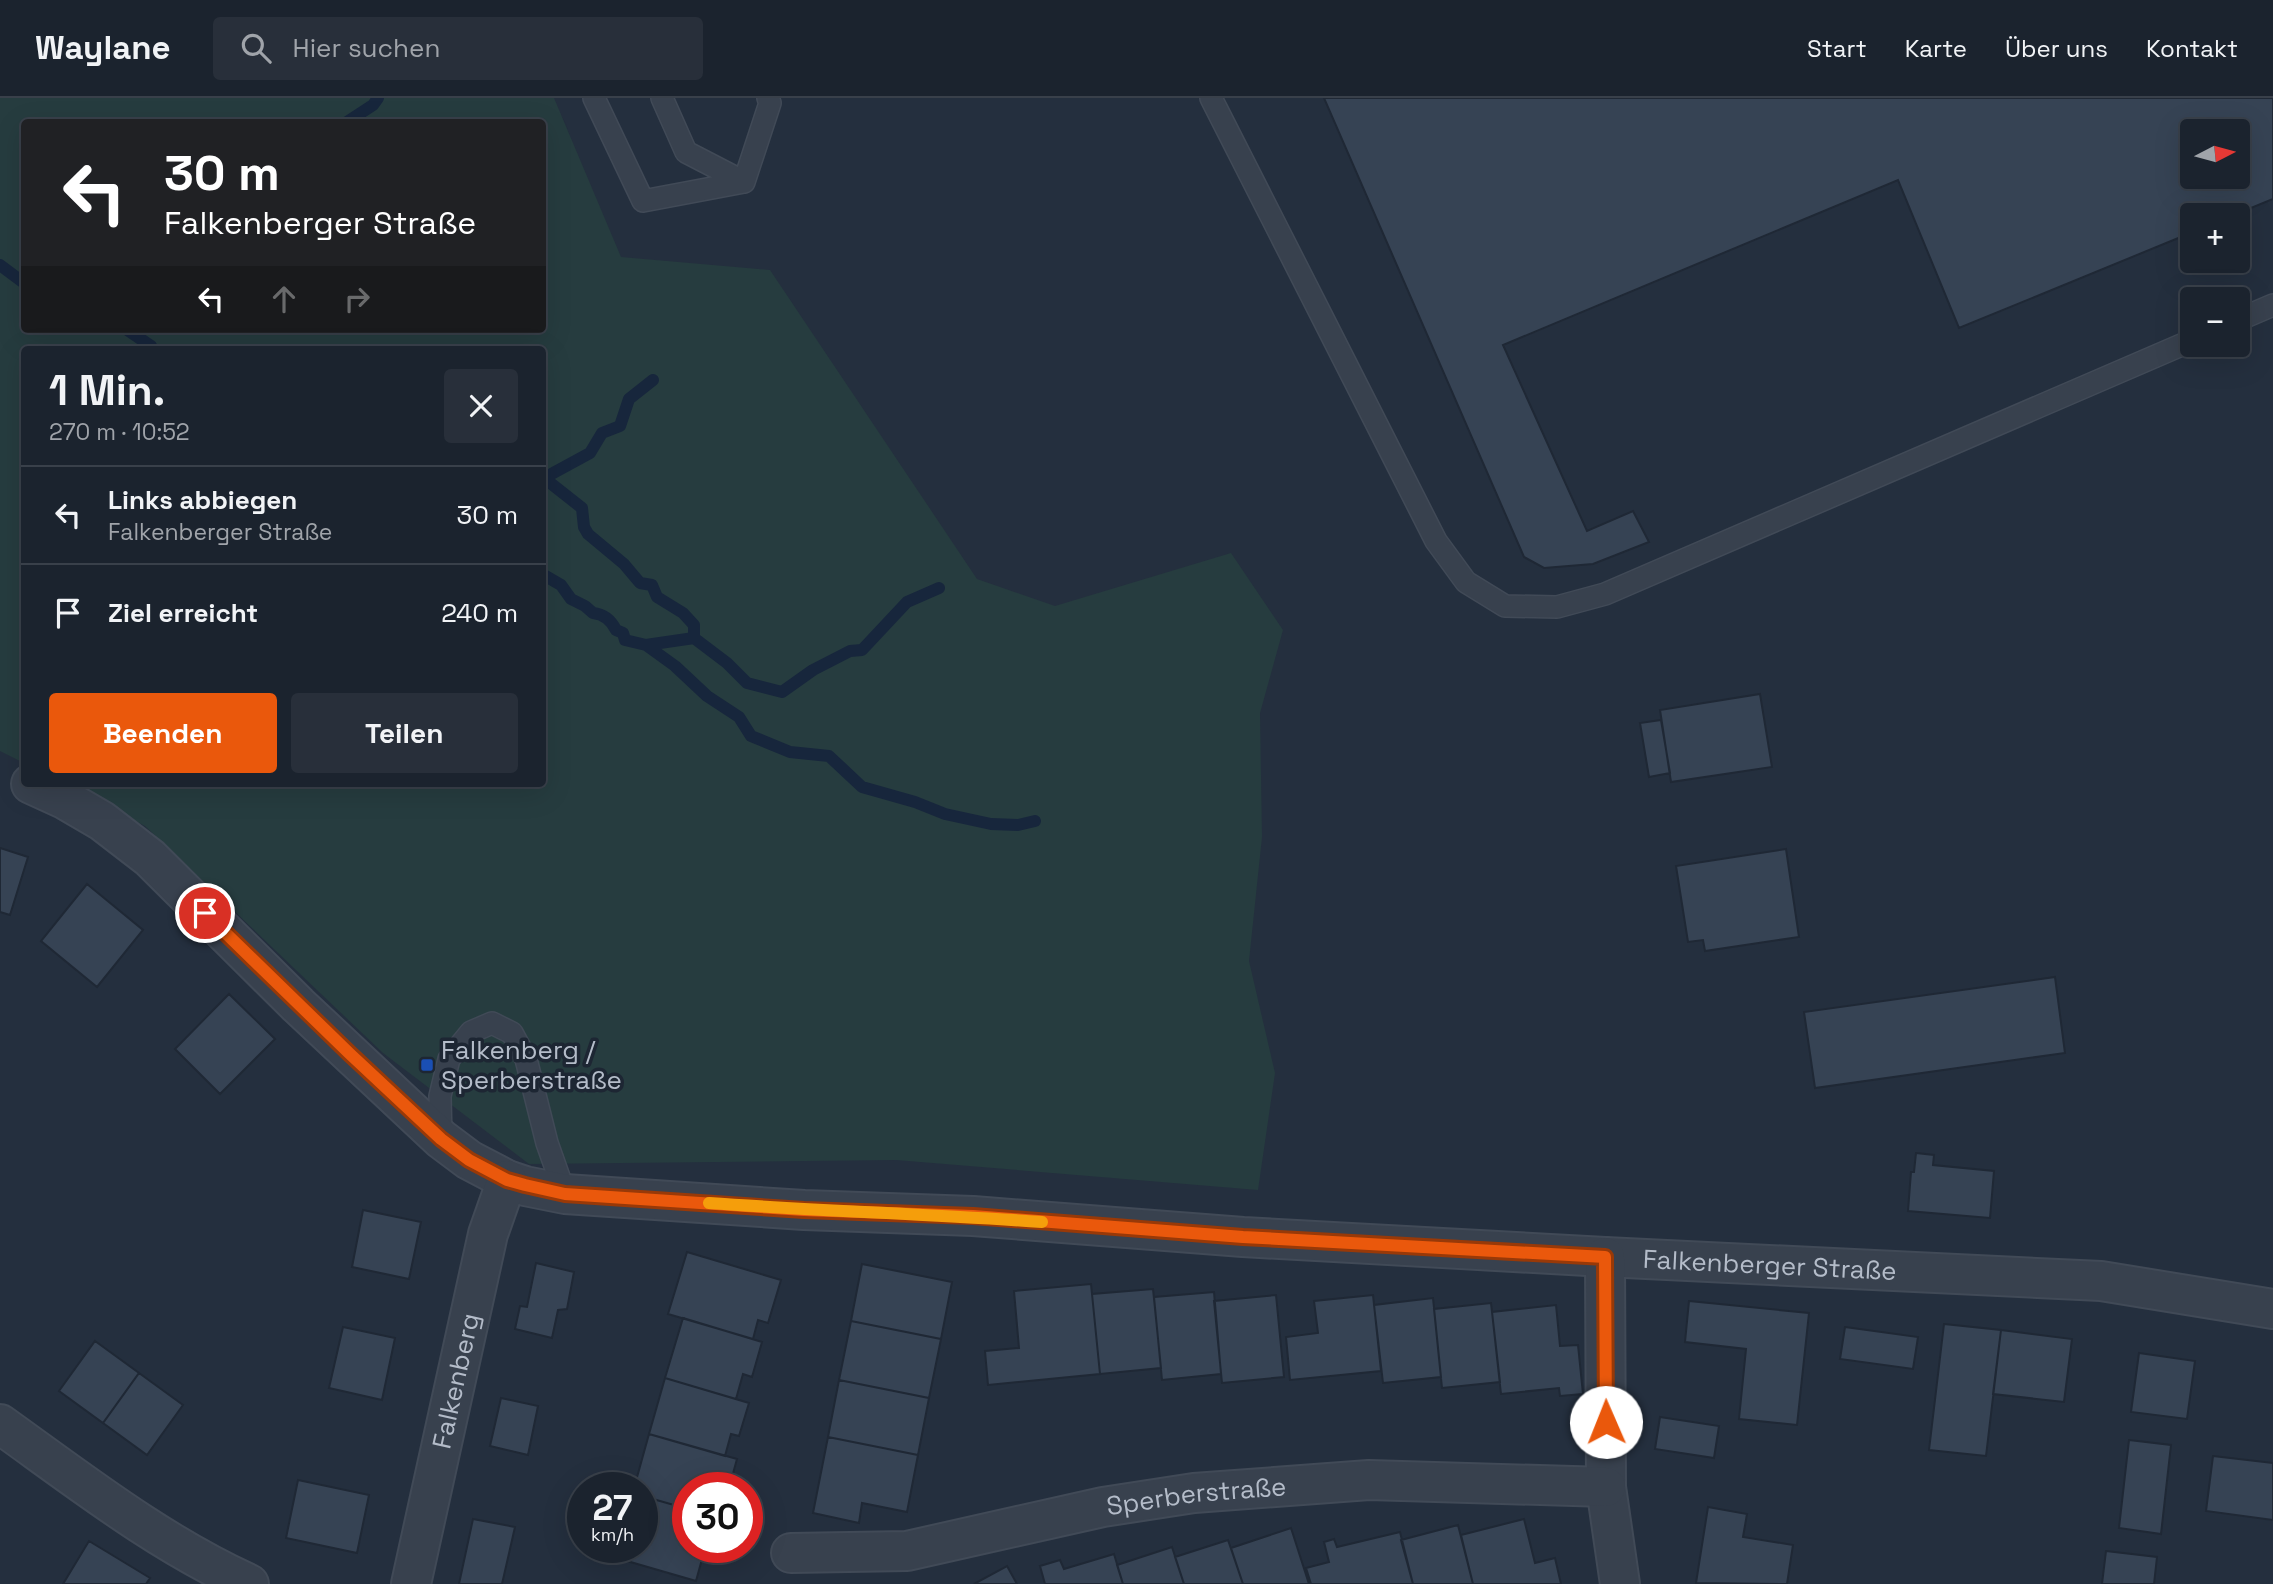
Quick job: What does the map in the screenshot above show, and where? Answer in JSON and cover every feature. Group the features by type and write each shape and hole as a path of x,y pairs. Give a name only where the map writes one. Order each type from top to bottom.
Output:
{"street":[{"path":"0,774 21,781"},
{"name":"Falkenberger Straße","path":"37,787 102,821 150,858 307,1014 441,1139 469,1160 507,1180 565,1194 804,1210 973,1216 1243,1237 2101,1281 2273,1309"},
{"name":"Falkenberg","path":"411,1584 488,1234 507,1180"},
{"path":"1605,1257 1606,1487 1620,1584"},
{"path":"0,1424 149,1531 211,1567 249,1584"},
{"name":"Sperberstraße","path":"790,1553 907,1551 1103,1507 1194,1493 1369,1480 1606,1487"}],"lane":[{"path":"594,98 643,201 744,182"},
{"path":"662,98 686,152 744,182"},
{"path":"744,182 770,103 768,98"},
{"path":"1211,98 1436,541 1466,582 1505,606 1557,607 1605,594 2180,346"},
{"path":"2250,315 2273,305"},
{"path":"441,1139 440,1096 449,1059 471,1032 492,1023 512,1033 526,1059 547,1143 565,1194"}],"green space":[{"path":"0,98 554,98 621,257 770,270 977,579 1055,606 1231,553 1283,630 1260,713 1262,837 1249,961 1275,1073 1258,1190 896,1160 529,1164 383,1053 145,826 70,787 546,787 546,346 21,346 21,762 0,751"}],"building":[{"path":"1324,98 2273,98 2273,199 2250,208 2250,203 2180,203 2180,237 1959,328 1898,180 1503,345 1587,531 1633,511 1649,542 1593,564 1544,568 1524,557"},
{"path":"1760,694 1772,767 1671,782 1660,710"},
{"path":"1661,720 1670,773 1649,777 1640,723"},
{"path":"0,848 28,857 10,915 0,912"},
{"path":"1786,849 1799,937 1705,951 1703,940 1688,942 1676,866"},
{"path":"87,884 143,930 97,987 41,941"},
{"path":"2055,977 2065,1053 1815,1088 1804,1012"},
{"path":"229,994 275,1039 220,1094 175,1049"},
{"path":"1916,1153 1934,1155 1933,1165 1994,1171 1990,1218 1908,1211 1911,1172 1914,1172"},
{"path":"363,1210 421,1222 409,1279 352,1267"},
{"path":"687,1252 781,1280 768,1323 758,1320 753,1339 668,1314"},
{"path":"536,1263 574,1272 567,1309 558,1310 552,1338 515,1329 520,1306 527,1307"},
{"path":"862,1264 952,1282 941,1339 851,1321"},
{"path":"1091,1284 1100,1374 988,1385 985,1351 1019,1348 1014,1291"},
{"path":"1153,1289 1161,1368 1100,1374 1092,1294"},
{"path":"1214,1292 1221,1374 1162,1380 1154,1297"},
{"path":"1276,1295 1284,1377 1222,1383 1214,1301"},
{"path":"1373,1295 1381,1371 1290,1380 1286,1337 1318,1333 1314,1301"},
{"path":"1433,1298 1441,1377 1383,1383 1374,1305"},
{"path":"1689,1301 1809,1313 1797,1425 1739,1419 1746,1349 1685,1342"},
{"path":"1491,1303 1500,1382 1442,1388 1434,1309"},
{"path":"1556,1305 1560,1346 1578,1345 1583,1394 1560,1396 1559,1388 1501,1394 1492,1312"},
{"path":"683,1318 762,1342 752,1377 743,1374 736,1399 665,1378"},
{"path":"851,1321 941,1339 929,1398 839,1380"},
{"path":"1944,1324 2001,1330 1986,1456 1929,1450"},
{"path":"343,1327 395,1338 382,1400 329,1388"},
{"path":"1845,1327 1918,1337 1913,1369 1840,1359"},
{"path":"2001,1330 2072,1339 2064,1402 1993,1394"},
{"path":"95,1341 139,1373 103,1423 59,1391"},
{"path":"2139,1353 2195,1361 2187,1419 2131,1412"},
{"path":"139,1373 183,1405 147,1455 103,1423"},
{"path":"665,1378 749,1403 739,1436 731,1434 725,1456 649,1434"},
{"path":"839,1380 929,1398 918,1455 828,1437"},
{"path":"501,1398 538,1406 528,1455 490,1446"},
{"path":"1660,1417 1719,1426 1714,1458 1655,1449"},
{"path":"649,1434 737,1459 733,1472 672,1472 672,1504 658,1501 658,1472 638,1472"},
{"path":"828,1437 918,1455 907,1512 862,1503 859,1523 813,1513"},
{"path":"2129,1440 2171,1445 2161,1534 2119,1528"},
{"path":"2213,1456 2273,1463 2273,1520 2206,1511"},
{"path":"298,1480 369,1495 357,1553 286,1538"},
{"path":"658,1500 672,1504 672,1563 701,1563 696,1581 634,1563 658,1563"},
{"path":"1708,1507 1747,1514 1743,1537 1793,1545 1787,1584 1696,1583"},
{"path":"473,1519 515,1527 502,1584 459,1584"},
{"path":"1524,1519 1535,1563 1555,1558 1561,1584 1473,1584 1461,1535"},
{"path":"1458,1525 1473,1584 1413,1584 1401,1540"},
{"path":"1291,1528 1309,1584 1243,1584 1231,1548"},
{"path":"1400,1532 1413,1584 1311,1584 1306,1568 1329,1562 1324,1542 1334,1539 1337,1547"},
{"path":"1228,1540 1243,1584 1184,1584 1175,1557"},
{"path":"89,1541 150,1578 146,1584 63,1584"},
{"path":"1172,1547 1184,1584 1123,1584 1117,1565"},
{"path":"2106,1551 2157,1557 2154,1584 2102,1584"},
{"path":"1114,1554 1123,1584 1045,1584 1040,1566 1060,1560 1064,1569"},
{"path":"1007,1566 1017,1584 974,1584"}],"waterway":[{"path":"352,119 373,105 378,98"},
{"path":"0,265 21,281"},
{"path":"132,333 151,346"},
{"path":"546,477 590,453 602,433 620,426 629,399 653,380"},
{"path":"546,480 582,508 584,527 588,534 624,564 640,583 652,585 657,597 683,613 694,625 694,638"},
{"path":"546,576 561,585 571,599 593,613 607,618 616,630 623,633 625,640 646,645 675,666 707,696 739,717 751,736 790,752 829,756 862,787 915,802 945,814 991,824 1018,825 1035,821"},
{"path":"646,645 694,638 727,663 747,683 782,692 813,670 850,651 862,650 907,602 939,588"}],"slow traffic":[{"path":"709,1203 1042,1222"}],"place":[{"name":"Falkenberg / Sperberstraße","path":"427,1065"}],"route":[{"path":"205,913 298,1005 441,1139 469,1160 507,1180 525,1185 565,1194 804,1210 973,1216 1243,1237 1605,1257 1606,1422"}]}
